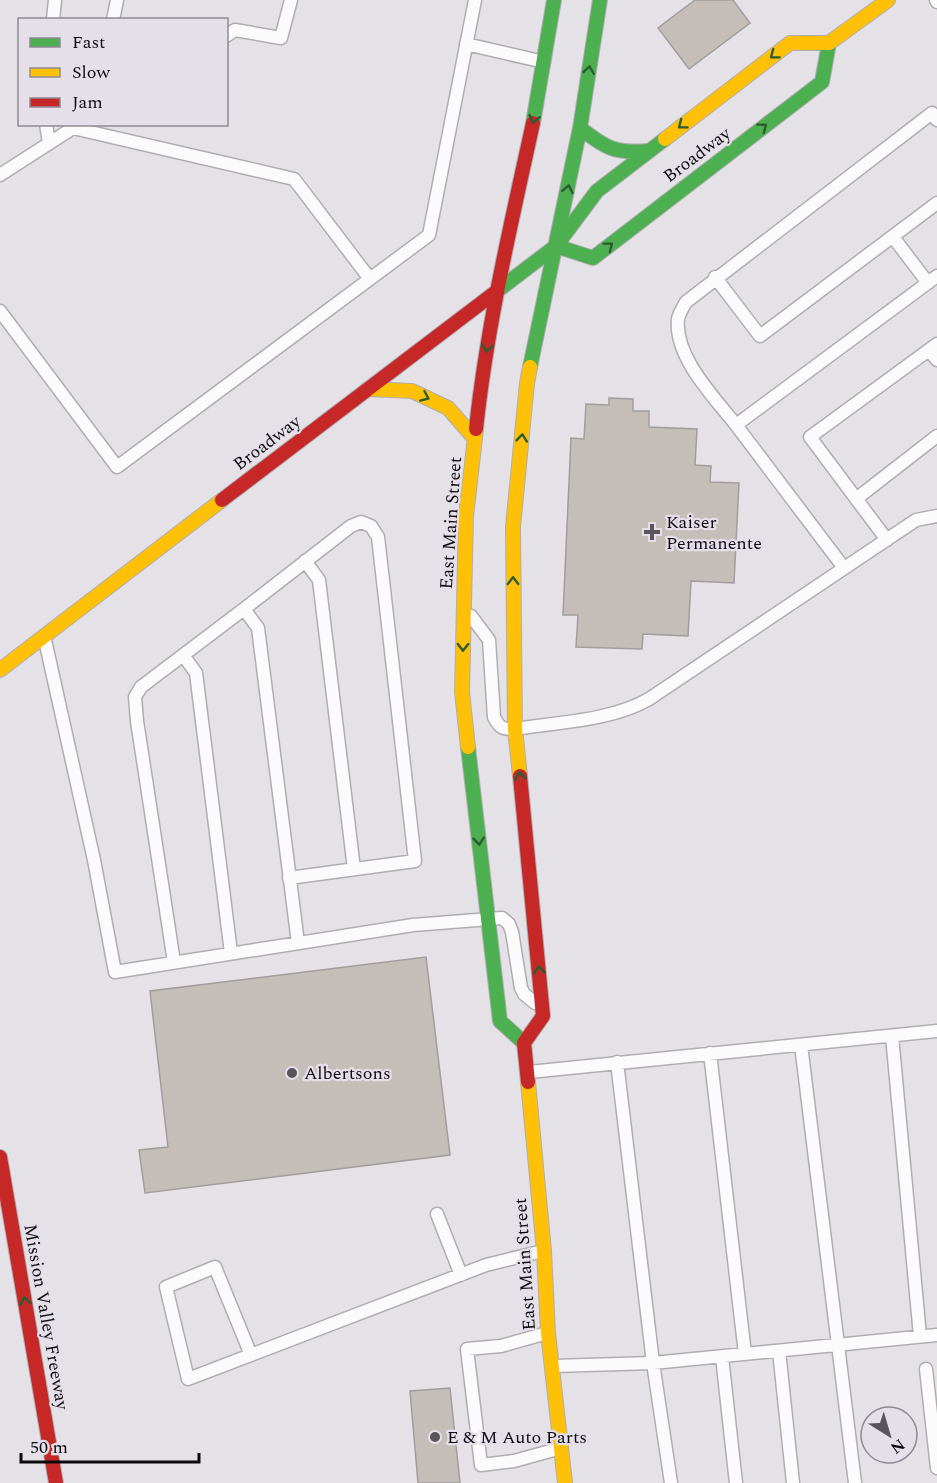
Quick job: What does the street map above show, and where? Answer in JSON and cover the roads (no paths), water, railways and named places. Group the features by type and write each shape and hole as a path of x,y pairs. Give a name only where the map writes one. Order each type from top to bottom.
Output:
{"main road":[{"name":"East Main Street","path":"554,0 537,106 497,291 481,382 466,516 462,692 500,1021 524,1043 544,1251 548,1333 565,1483"},
{"path":"524,1043 543,1016 515,729 513,527 527,383 580,128 600,0"},
{"path":"829,43 888,0"},
{"name":"Broadway","path":"0,670 556,246 597,191 647,151 790,44 829,43 822,82 592,258 556,246"},
{"path":"580,128 606,149 624,153 647,151"},
{"path":"368,389 412,391 442,405 448,408 475,439"},
{"name":"Mission Valley Freeway","path":"0,1157 56,1483"},
{"path":"29,1326 70,1483"}],"lane":[{"path":"53,18 56,0"},
{"path":"112,18 117,0"},
{"path":"228,35 235,30 281,38 291,0"},
{"path":"0,311 117,467 429,235 475,0"},
{"path":"466,44 544,62"},
{"path":"844,568 692,368 680,340 678,318 686,302 716,277 932,113 937,120"},
{"path":"45,126 49,143"},
{"path":"0,175 73,128 294,179 370,279"},
{"path":"716,277 760,336 937,204"},
{"path":"736,425 933,280 893,237"},
{"path":"887,540 810,437 934,351"},
{"path":"856,499 937,436"},
{"path":"464,606 489,640 494,717 499,727 515,729 612,714 635,707 916,520 937,516"},
{"path":"174,962 135,696 141,687 351,526 361,522 371,526 378,537 415,861 289,878"},
{"path":"305,561 319,580 354,869"},
{"path":"243,609 258,628 298,943"},
{"path":"44,636 94,860 115,972 413,925 502,918 512,932 521,988 528,998 542,1008"},
{"path":"183,655 196,673 231,953"},
{"path":"527,1072 937,1031"},
{"path":"892,1036 920,1336"},
{"path":"801,1045 855,1483"},
{"path":"710,1053 745,1354"},
{"path":"617,1062 652,1364 671,1483"},
{"path":"436,1214 461,1275"},
{"path":"251,1355 215,1267 166,1287 188,1379 251,1355 461,1275 486,1265 544,1251"},
{"path":"548,1333 501,1346 468,1349 481,1465 514,1461 561,1448"},
{"path":"552,1366 652,1364 937,1335"},
{"path":"779,1351 793,1483"},
{"path":"722,1356 736,1483"},
{"path":"926,1369 937,1468"}],"place":[{"name":"Kaiser Permanente","path":"652,532"},
{"name":"Albertsons","path":"292,1073"},
{"name":"E & M Auto Parts","path":"435,1437"}]}
